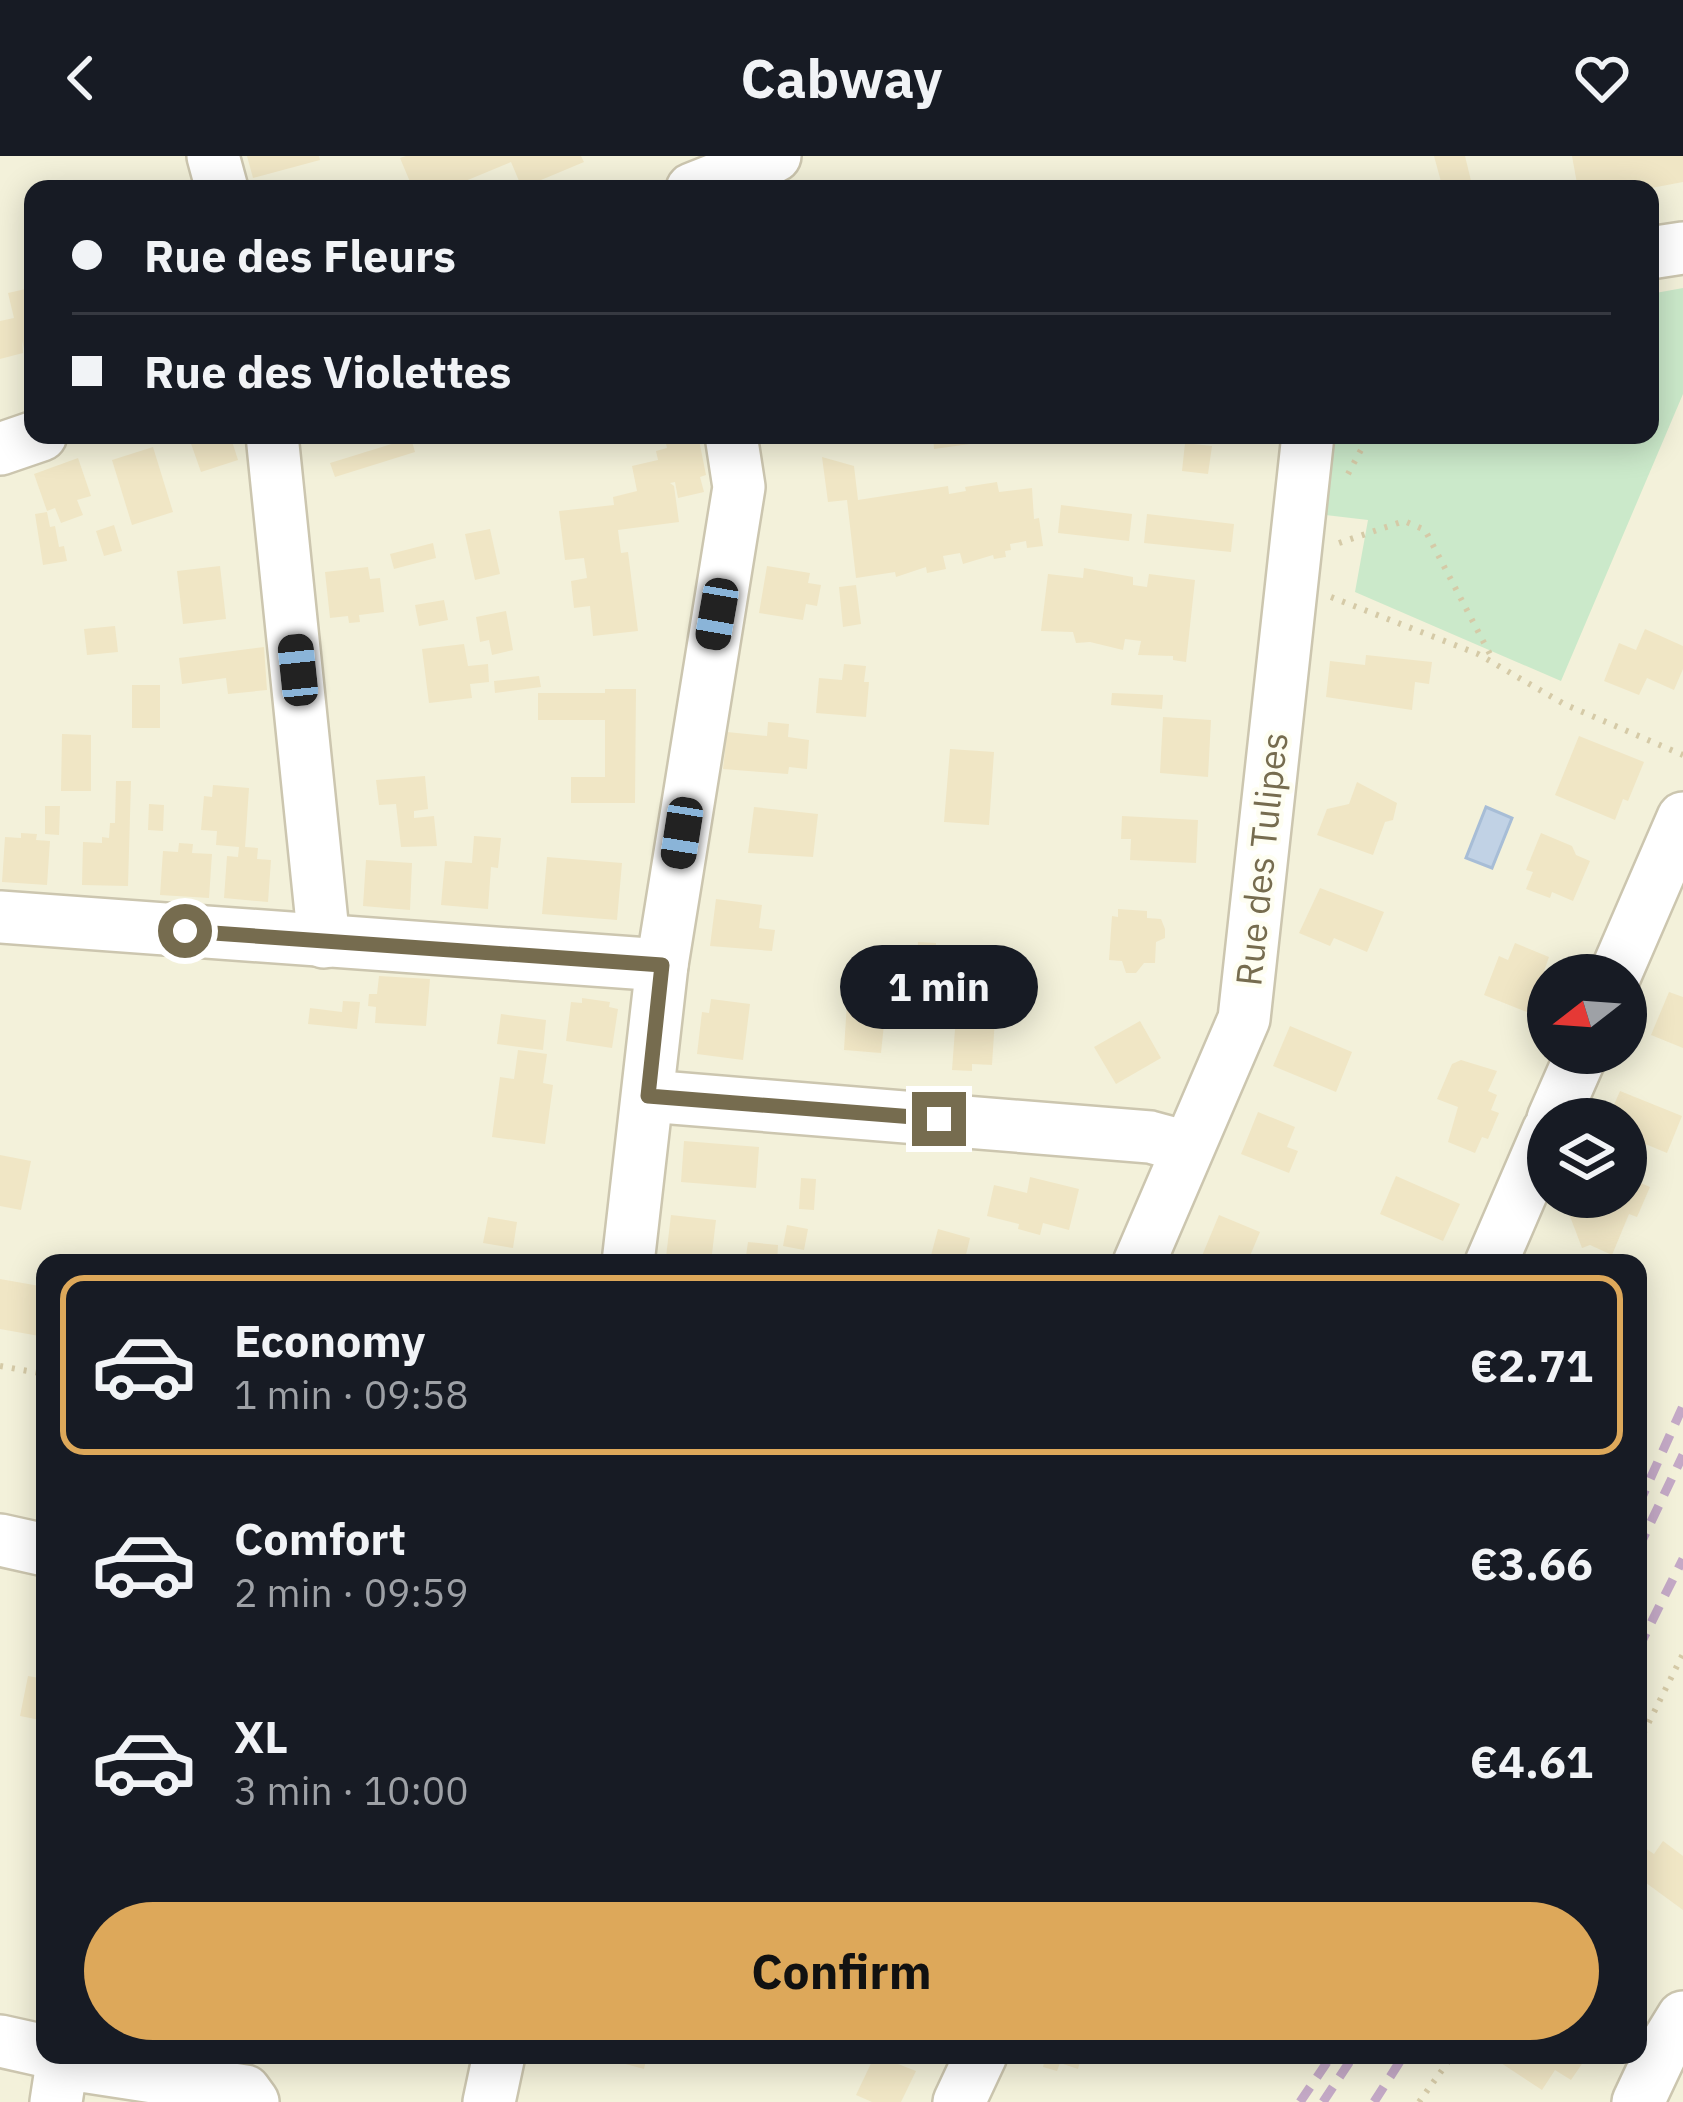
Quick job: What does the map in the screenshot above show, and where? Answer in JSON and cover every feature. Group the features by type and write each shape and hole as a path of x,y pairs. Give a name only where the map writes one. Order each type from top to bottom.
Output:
{"street":[{"path":"715,180 776,156"},
{"path":"273,444 324,942"},
{"path":"629,1254 662,965 739,487 732,444"},
{"name":"Rue des Tulipes","path":"1143,1254 1244,1019 1305,570 1308,444"},
{"path":"1625,954 1683,818"},
{"path":"0,917 662,965"},
{"path":"648,1096 1126,1135 1187,1147"},
{"path":"1495,1254 1527,1180"},
{"path":"0,1540 36,1548"},
{"path":"1639,2102 1683,2017"},
{"path":"0,2041 36,2059"},
{"path":"489,2102 497,2064"},
{"path":"959,2102 977,2064"},
{"path":"54,2068 245,2091 253,2102"}],"path":[{"path":"1342,485 1365,444"},
{"path":"1495,663 1425,530 1405,521 1323,549 1305,570 1495,663 1564,704 1683,755"},
{"path":"0,1366 36,1372"},
{"path":"1647,1726 1683,1654"},
{"path":"1419,2102 1446,2064"}],"shaded area":[{"path":"0,156 1683,156 1683,2102 0,2102"}],"green space":[{"path":"1683,288 1683,394 1561,681 1355,592 1368,520 1317,514 1327,444 1659,444 1659,292"}],"water":[{"path":"1486,807 1512,818 1492,868 1466,858"}],"building":[{"path":"247,156 319,156 320,160 253,178"},
{"path":"581,156 584,162 541,180 519,180 511,162 468,180 409,180 400,158"},
{"path":"1434,156 1465,156 1471,180 1441,180"},
{"path":"1572,156 1683,156 1683,182 1659,187 1659,180 1576,180"},
{"path":"24,289 24,349 22,341 23,353 0,359 0,321 14,318 8,293"},
{"path":"191,444 233,444 238,460 201,472"},
{"path":"392,444 413,444 415,452 335,477 330,463"},
{"path":"666,444 700,444 704,492 678,498 675,482 670,483 679,522 618,530 621,553 628,552 638,631 593,636 590,606 574,608 571,581 587,578 584,558 565,560 559,511 614,505 613,497 637,491 632,466 658,460 656,451 667,448"},
{"path":"934,444 970,444 934,449"},
{"path":"1185,444 1212,446 1208,474 1182,471"},
{"path":"153,447 173,512 132,525 112,460"},
{"path":"822,457 854,466 858,500 948,486 949,494 997,482 999,492 1032,488 1034,519 1039,518 1043,546 1027,548 1026,541 1010,544 1006,557 994,559 993,555 963,564 960,553 943,556 946,569 927,573 926,567 896,577 895,572 856,578 847,500 828,502"},
{"path":"78,458 91,496 77,500 83,515 61,523 55,508 47,511 34,474"},
{"path":"1061,505 1132,514 1129,541 1058,533"},
{"path":"47,512 67,561 43,565 35,514"},
{"path":"1147,514 1234,524 1231,552 1144,543"},
{"path":"114,525 122,551 104,556 96,531"},
{"path":"490,529 500,574 475,580 465,534"},
{"path":"433,543 436,558 394,569 390,554"},
{"path":"220,566 226,619 183,624 177,571"},
{"path":"767,566 810,573 808,583 821,585 817,606 806,604 803,620 759,613"},
{"path":"368,567 370,579 380,578 384,612 359,615 360,622 349,623 348,616 330,618 325,572"},
{"path":"1084,568 1133,577 1133,585 1147,587 1149,574 1195,580 1186,662 1173,660 1173,656 1138,655 1141,641 1125,639 1123,650 1076,643 1073,632 1041,631 1048,574 1083,578"},
{"path":"856,585 861,624 843,627 839,587"},
{"path":"444,600 448,620 419,626 415,605"},
{"path":"506,611 513,650 492,655 489,640 480,642 476,617"},
{"path":"115,626 118,652 87,655 84,629"},
{"path":"1645,629 1683,646 1683,669 1674,690 1647,678 1639,695 1604,681 1619,643 1636,650"},
{"path":"464,644 468,666 488,664 489,682 470,684 472,698 429,703 422,649"},
{"path":"264,647 267,690 228,694 226,678 182,684 179,658"},
{"path":"1366,655 1432,662 1429,684 1415,682 1412,710 1326,697 1330,661 1365,665"},
{"path":"844,664 866,666 866,717 816,713 819,678 842,680"},
{"path":"539,676 541,687 495,693 494,681"},
{"path":"132,685 160,685 160,728 132,728"},
{"path":"605,689 636,689 635,803 571,803 571,777 605,777 605,720 538,720 538,693 605,693"},
{"path":"1112,693 1163,695 1162,709 1111,705"},
{"path":"1163,717 1211,720 1208,777 1160,773"},
{"path":"768,722 789,724 788,737 809,740 807,769 789,767 788,774 723,769 727,732 767,736"},
{"path":"62,734 91,735 91,791 61,791"},
{"path":"1579,736 1644,762 1615,820 1555,795"},
{"path":"950,749 994,752 989,825 944,822"},
{"path":"425,776 428,809 414,811 414,818 434,816 437,846 401,847 396,804 379,805 376,780"},
{"path":"116,781 131,781 128,886 82,885 83,842 102,843 102,837 109,838 110,823 115,823"},
{"path":"1357,782 1397,803 1373,855 1317,835 1327,809 1349,804"},
{"path":"213,785 249,788 245,847 258,848 257,859 271,860 268,902 224,898 227,856 238,857 239,847 216,845 217,831 201,830 204,796 212,797"},
{"path":"149,804 164,805 163,831 148,830"},
{"path":"45,806 60,806 59,835 45,834"},
{"path":"754,807 818,814 813,857 748,853"},
{"path":"1122,816 1198,820 1196,863 1130,860 1131,839 1121,839"},
{"path":"21,833 50,841 47,885 2,882 5,837 21,838"},
{"path":"1541,833 1572,846 1576,855 1590,861 1573,901 1526,889 1533,872 1526,870"},
{"path":"474,836 501,838 498,868 491,867 488,909 441,905 445,861 472,863"},
{"path":"179,843 193,844 192,853 212,854 209,898 160,895 163,851 178,852"},
{"path":"547,857 622,863 617,920 542,914"},
{"path":"366,860 412,863 410,910 363,906"},
{"path":"1320,888 1384,912 1367,952 1334,938 1330,946 1299,933"},
{"path":"716,899 762,905 759,928 775,930 772,951 710,946"},
{"path":"1118,909 1147,911 1147,918 1161,919 1165,929 1165,938 1156,942 1155,963 1144,963 1136,973 1126,973 1122,961 1109,960 1112,916 1118,917"},
{"path":"918,942 936,943 935,971 916,970"},
{"path":"1515,943 1542,954 1527,954 1527,1012 1484,995 1499,956 1508,960"},
{"path":"379,976 430,979 426,1026 375,1023 376,1007 368,1006 369,994 377,994"},
{"path":"959,976 978,977 977,985 997,987 992,1065 972,1064 972,1071 952,1070"},
{"path":"1669,992 1683,997 1683,1048 1651,1035"},
{"path":"582,998 610,1002 609,1007 618,1009 612,1048 566,1041 571,1002 582,1003"},
{"path":"711,999 750,1004 743,1060 697,1054 702,1012 709,1013"},
{"path":"343,1001 360,1002 357,1029 308,1024 310,1008 342,1012"},
{"path":"847,1002 886,1005 881,1053 844,1050"},
{"path":"501,1014 546,1020 543,1050 497,1044"},
{"path":"1140,1021 1161,1058 1116,1084 1094,1047"},
{"path":"1290,1026 1352,1052 1336,1092 1273,1066"},
{"path":"518,1050 547,1054 543,1083 553,1085 545,1144 492,1137 500,1077 514,1079"},
{"path":"1461,1060 1497,1071 1488,1091 1497,1095 1491,1110 1499,1113 1488,1139 1482,1137 1475,1153 1448,1142 1458,1107 1437,1099 1452,1064"},
{"path":"1647,1102 1682,1116 1667,1153 1647,1145"},
{"path":"1258,1112 1295,1127 1287,1147 1298,1151 1289,1173 1241,1154"},
{"path":"684,1141 759,1147 756,1188 681,1182"},
{"path":"0,1155 31,1161 21,1210 0,1206"},
{"path":"1396,1176 1460,1204 1443,1241 1380,1214"},
{"path":"1030,1177 1079,1189 1069,1230 1043,1223 1040,1235 987,1216 994,1185 1027,1193"},
{"path":"801,1178 816,1179 814,1210 799,1209"},
{"path":"671,1215 716,1220 712,1254 666,1254"},
{"path":"1219,1215 1260,1232 1251,1254 1203,1254"},
{"path":"488,1217 517,1222 513,1248 483,1243"},
{"path":"1571,1218 1627,1218 1612,1254 1590,1245 1582,1248"},
{"path":"787,1225 808,1229 804,1250 783,1246"},
{"path":"938,1229 970,1238 966,1254 931,1254"},
{"path":"748,1242 778,1245 778,1254 746,1254"},
{"path":"0,1279 36,1285 36,1335 0,1329"},
{"path":"28,1676 36,1677 36,1719 20,1716"},
{"path":"1663,1841 1683,1856 1683,1910 1647,1884 1647,1849 1654,1854"},
{"path":"871,2064 898,2064 916,2071 901,2102 872,2102 856,2095"},
{"path":"1503,2064 1582,2064 1571,2080 1555,2070 1542,2090"}],"railway":[{"path":"1647,1486 1683,1406"},
{"path":"1647,1530 1683,1455"},
{"path":"1647,1631 1683,1559"},
{"path":"1300,2102 1326,2064"},
{"path":"1323,2102 1348,2064"},
{"path":"1374,2102 1398,2064"}],"route":[{"path":"185,931 662,965 648,1096 939,1119"}]}
